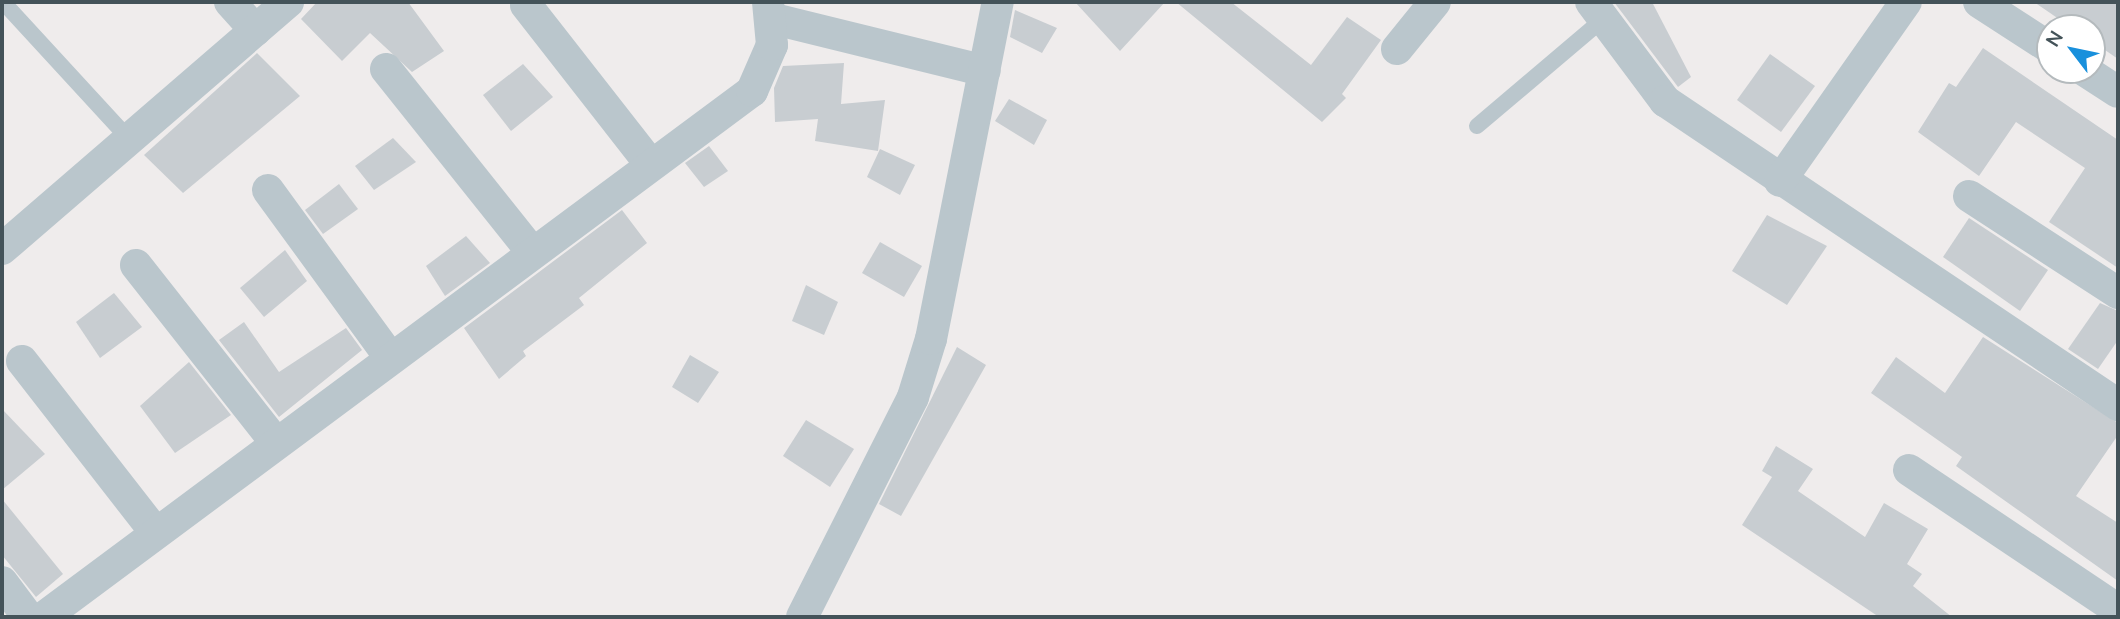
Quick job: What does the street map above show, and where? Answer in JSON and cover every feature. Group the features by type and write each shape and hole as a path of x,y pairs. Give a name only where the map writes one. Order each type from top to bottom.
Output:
{"street":[{"path":"230,2 255,30"},
{"path":"2,249 288,2"},
{"path":"802,617 913,397 931,340 998,2"},
{"path":"1397,49 1434,2"},
{"path":"1780,181 1906,2"},
{"path":"1979,2 2036,39"},
{"path":"527,5 651,164"},
{"path":"44,617 752,90 772,45 769,10 985,71"},
{"path":"1597,10 1665,101 1780,181 2118,405"},
{"path":"386,69 532,252"},
{"path":"268,190 390,357"},
{"path":"1969,196 2118,293"},
{"path":"136,265 276,443"},
{"path":"22,361 156,533"},
{"path":"1909,470 2118,610"},
{"path":"2,582 28,617"}],"lane":[{"path":"3,2 129,139"},
{"path":"1477,126 1597,10"}],"building":[{"path":"317,2 408,2 444,51 412,72 370,33 342,61 301,19"},
{"path":"1075,2 1165,2 1120,51"},
{"path":"1176,2 1231,2 1311,65 1347,17 1381,40 1342,94 1346,98 1322,122"},
{"path":"1614,2 1652,2 1691,77 1678,87"},
{"path":"2034,2 2118,2 2118,59 2106,51 2106,14 2052,14"},
{"path":"1015,10 1057,28 1042,53 1010,37"},
{"path":"1983,48 2118,140 2118,268 2049,222 2085,168 2016,122 1979,176 1918,132 1949,83 1956,87"},
{"path":"257,53 300,96 183,193 144,155"},
{"path":"1770,54 1815,86 1781,132 1737,100"},
{"path":"844,63 841,104 885,100 878,151 815,141 818,119 775,122 774,88 783,66"},
{"path":"523,64 553,97 511,131 483,95"},
{"path":"1009,99 1047,120 1034,145 995,121"},
{"path":"393,138 416,162 374,190 355,166"},
{"path":"709,146 728,171 704,187 685,163"},
{"path":"880,149 915,165 900,195 867,177"},
{"path":"339,184 358,209 323,234 305,210"},
{"path":"622,210 647,243 579,298 584,305 523,351 526,356 499,379 464,328"},
{"path":"1767,215 1827,246 1787,305 1732,271"},
{"path":"1969,218 2048,270 2020,311 1943,257"},
{"path":"466,236 490,263 445,296 426,266"},
{"path":"880,242 922,266 904,297 862,273"},
{"path":"285,250 307,281 264,317 240,288"},
{"path":"806,285 838,302 824,335 792,321"},
{"path":"114,293 142,327 100,358 76,322"},
{"path":"2100,303 2118,311 2118,340 2098,369 2068,349"},
{"path":"244,322 279,372 346,328 362,350 279,417 219,340"},
{"path":"1983,337 2118,423 2118,435 2076,496 2118,523 2118,581 1956,466 1962,457 1871,393 1896,357 1945,393"},
{"path":"957,347 986,365 901,516 879,504"},
{"path":"690,355 719,372 698,403 672,387"},
{"path":"189,362 231,415 175,453 140,406"},
{"path":"2,409 45,454 2,490"},
{"path":"806,420 854,449 830,487 783,456"},
{"path":"1776,446 1813,469 1798,491 1865,537 1884,503 1928,529 1907,564 1922,574 1913,586 1952,617 1879,617 1742,525 1772,477 1762,471"},
{"path":"2,499 63,574 36,597 2,555"}]}
